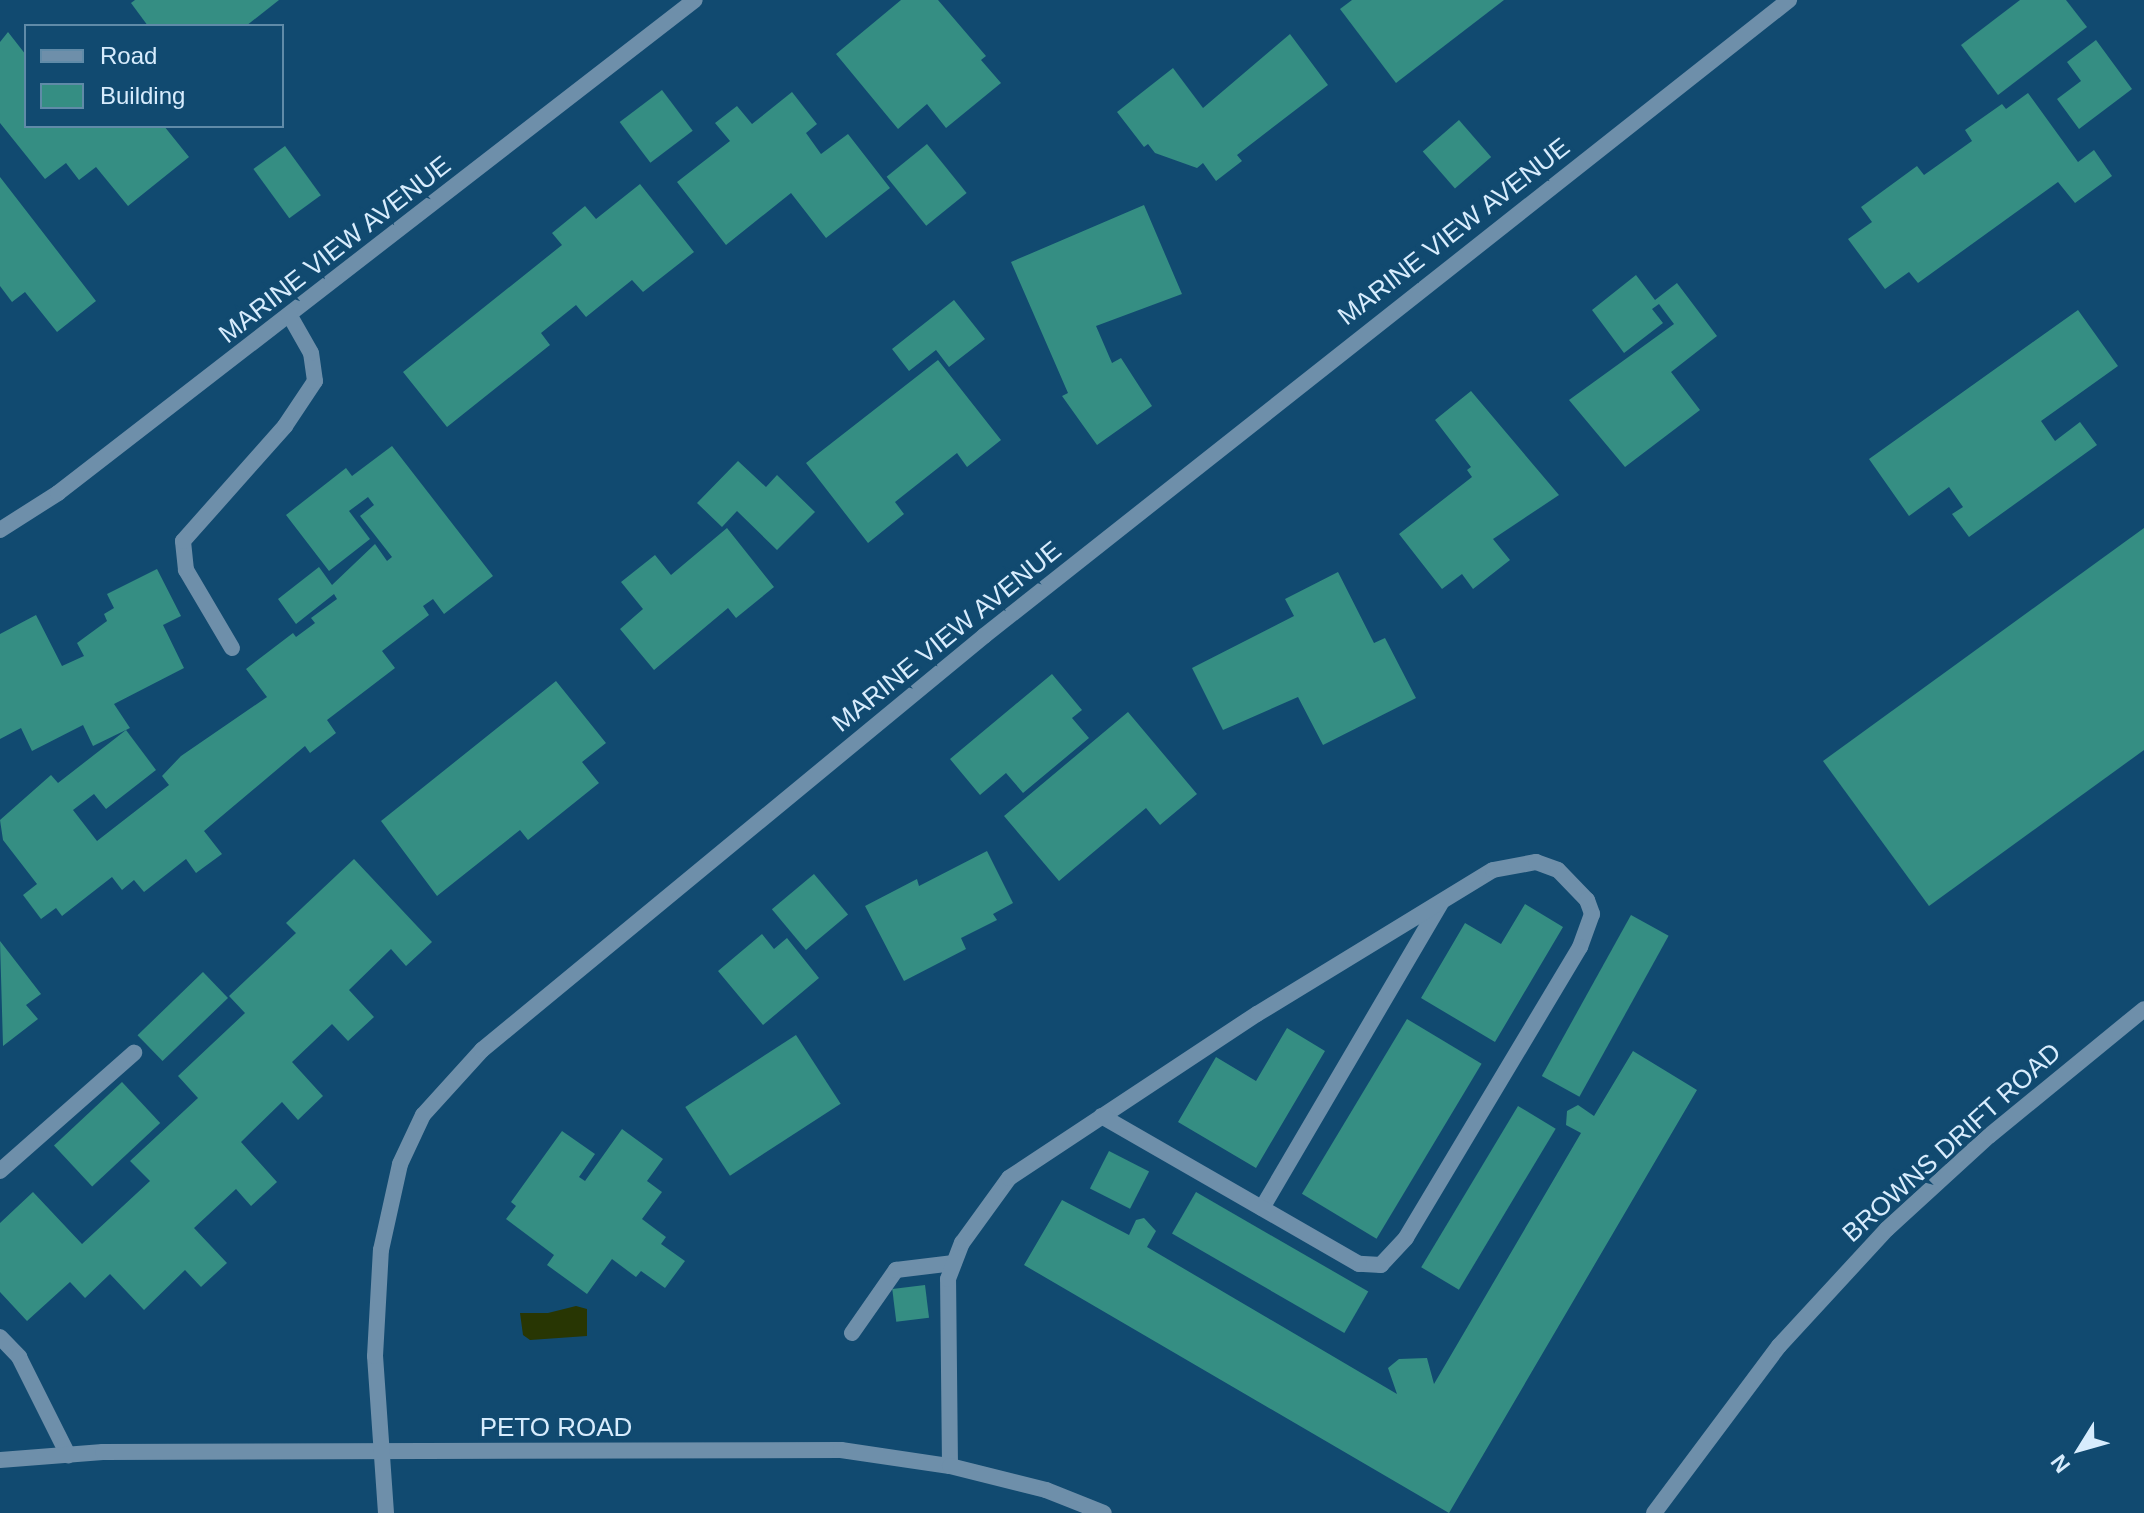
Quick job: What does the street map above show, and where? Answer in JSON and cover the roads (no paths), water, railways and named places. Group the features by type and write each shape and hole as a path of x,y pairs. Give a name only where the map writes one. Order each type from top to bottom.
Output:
{"street":[{"name":"MARINE VIEW AVENUE","path":"0,530 58,493 695,0"},
{"name":"MARINE VIEW AVENUE","path":"386,1513 375,1356 381,1250 400,1164 423,1115 482,1050 984,636 1789,0"},
{"path":"232,648 186,570 183,541 285,426 315,381 311,353 290,316"},
{"path":"950,1466 946,1326 954,1263 978,1217 1009,1178 1102,1116 1493,870 1536,862 1575,883 1592,914 1580,947 1395,1255 1381,1265 1359,1264 1102,1116"},
{"path":"1262,1208 1442,901"},
{"name":"BROWNS DRIFT ROAD","path":"1654,1513 1779,1346 1887,1229 1989,1136 2144,1009"},
{"path":"0,1171 134,1053"},
{"path":"852,1333 896,1270 954,1263"},
{"path":"0,1337 19,1357 68,1455"},
{"name":"PETO ROAD","path":"0,1460 68,1455 841,1450 950,1466 1046,1490 1104,1513"}]}
